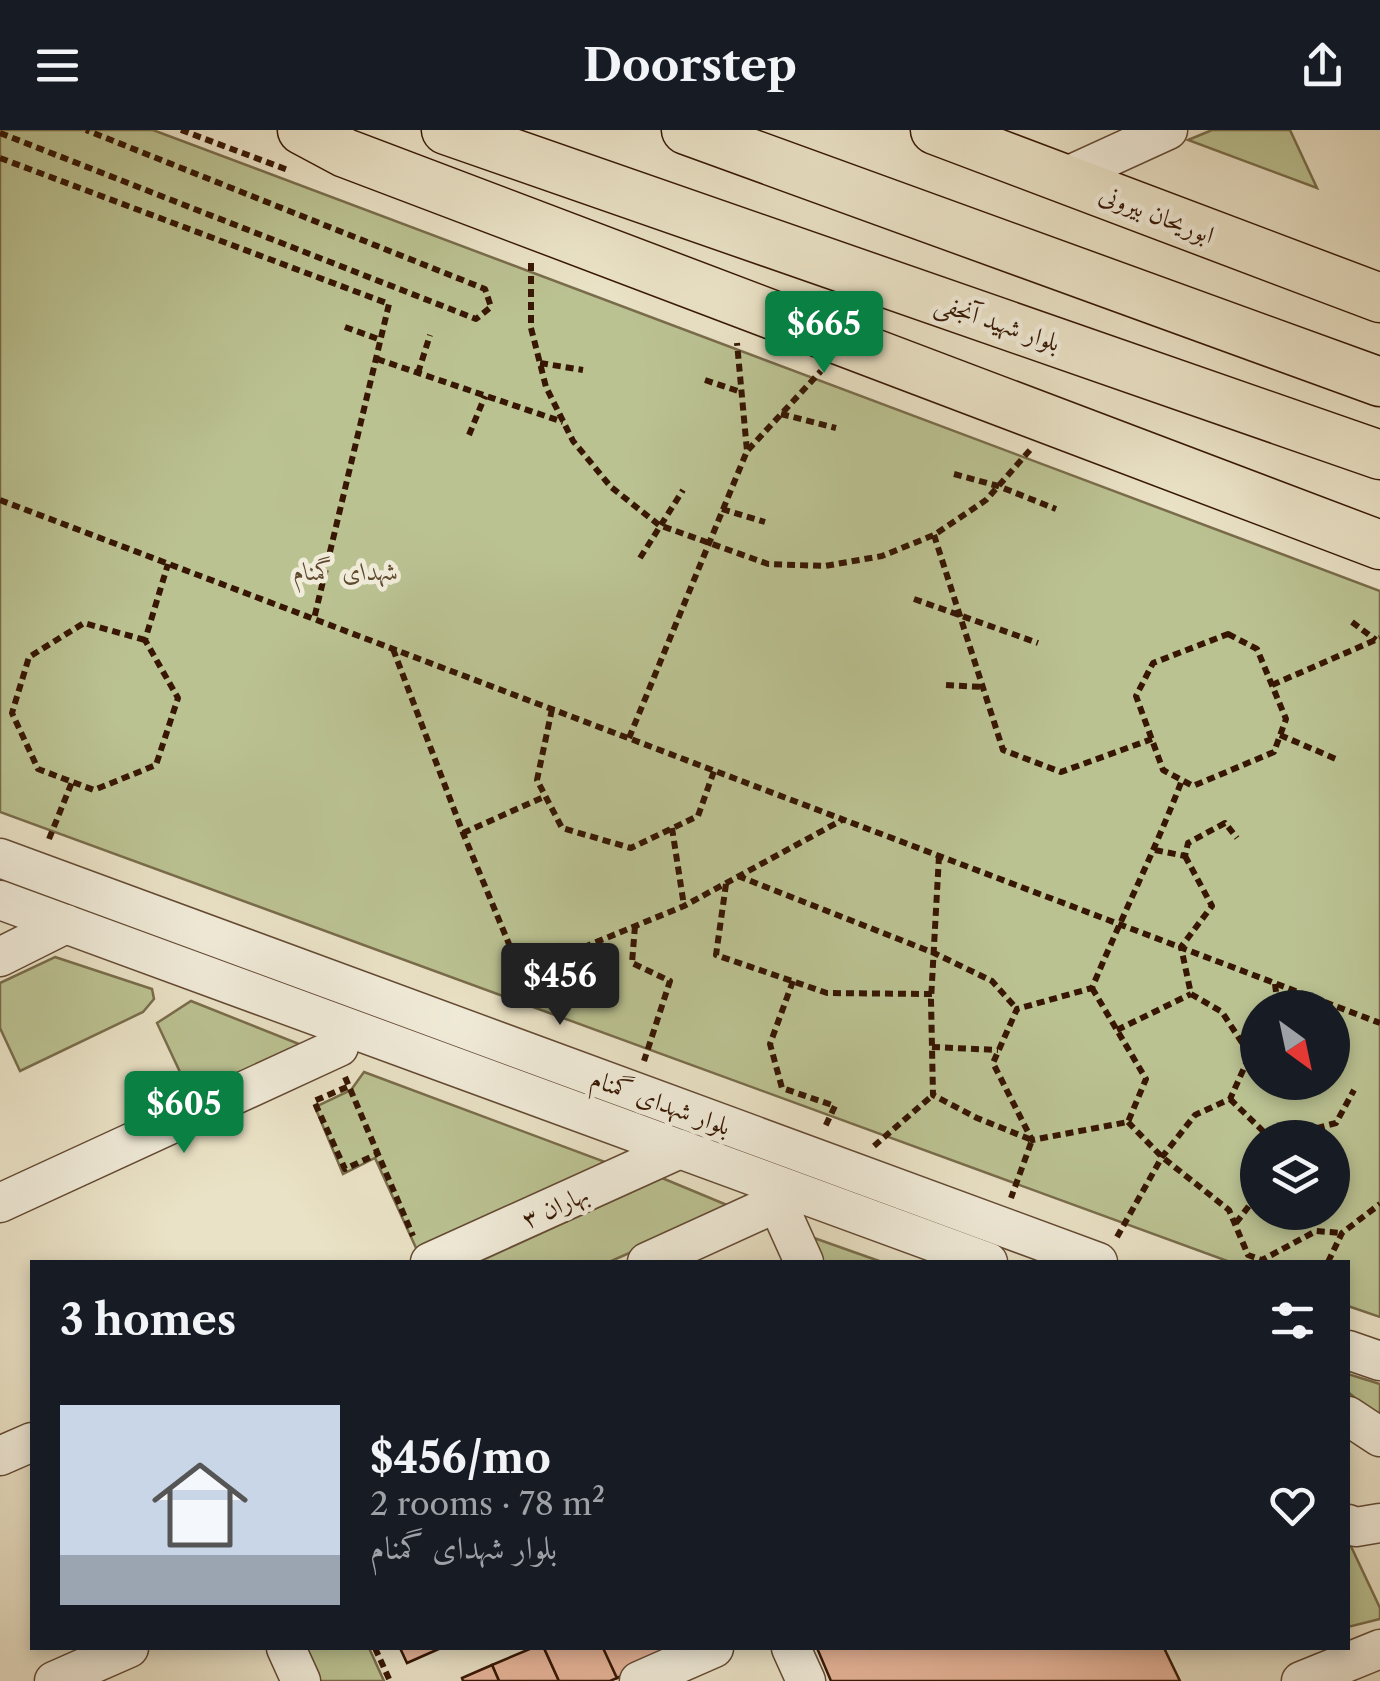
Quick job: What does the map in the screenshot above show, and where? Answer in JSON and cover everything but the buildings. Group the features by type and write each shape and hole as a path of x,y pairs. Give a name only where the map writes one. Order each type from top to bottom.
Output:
{"main road":[{"path":"302,130 345,153 1380,544"},
{"name":"بلوار شهید آنجفی","path":"446,130 1365,449"},
{"path":"686,130 1376,381"},
{"name":"ابوریحان بیرونی","path":"935,130 1376,293"}],"street":[{"path":"1064,178 1168,130"},
{"name":"بلوار شهدای گمنام","path":"0,858 1107,1250"},
{"name":"بلوار شهدای گمنام","path":"0,900 55,931 666,1155 980,1260"},
{"path":"0,956 55,931 340,1047 666,1155 776,1208 909,1260"},
{"path":"0,1204 340,1047"},
{"name":"بهاران ۳","path":"424,1254 666,1155"},
{"path":"651,1260 776,1208"},
{"path":"776,1208 803,1260"},
{"path":"1350,1351 1380,1361"},
{"path":"1350,1417 1380,1437"},
{"path":"0,1456 30,1443"},
{"path":"1350,1525 1380,1523"},
{"path":"1301,1681 1380,1648"},
{"path":"54,1681 124,1650"},
{"path":"287,1650 301,1681"},
{"path":"639,1681 709,1650"},
{"path":"793,1650 806,1681"}],"path":[{"path":"0,133 476,319 491,307 485,289 86,130"},
{"path":"0,158 389,304 314,619"},
{"path":"531,262 530,328 546,387 573,440 611,487 658,524 768,564 825,566 882,556 934,534 986,500 1031,448"},
{"path":"345,327 381,340"},
{"path":"418,373 430,335"},
{"path":"736,338 747,451"},
{"path":"378,359 564,422"},
{"path":"540,363 583,370"},
{"path":"629,738 747,451 822,371"},
{"path":"705,380 741,392"},
{"path":"469,436 485,396"},
{"path":"781,414 836,428"},
{"path":"954,474 1056,509"},
{"path":"640,558 683,490"},
{"path":"0,500 1380,1023"},
{"path":"722,509 765,522"},
{"path":"934,534 1002,750 1061,772 1152,739"},
{"path":"145,640 168,564"},
{"path":"914,598 1038,643"},
{"path":"1352,622 1378,639"},
{"path":"84,623 145,640 178,698 156,765 94,790 38,768 12,713 29,657 84,623"},
{"path":"1228,634 1257,650 1272,685 1286,719 1274,752 1193,786 1164,770 1136,696 1154,663 1228,634"},
{"path":"1272,685 1378,639"},
{"path":"394,649 521,973 684,906 844,820"},
{"path":"946,685 982,688"},
{"path":"552,709 537,780 562,828 631,848 698,816 714,770"},
{"path":"1280,735 1336,759"},
{"path":"1092,988 1118,924 1156,850 1182,780"},
{"path":"48,839 72,782"},
{"path":"463,833 546,796"},
{"path":"1181,947 1212,906 1186,856 1188,843 1225,823 1237,838"},
{"path":"672,828 684,906"},
{"path":"1156,850 1186,856"},
{"path":"933,1095 932,994 938,856"},
{"path":"738,876 934,953 992,981 1018,1009"},
{"path":"726,883 716,955 827,993 932,994"},
{"path":"635,926 632,964 670,981 643,1062"},
{"path":"1181,947 1192,994 1222,1012 1240,1035"},
{"path":"793,981 770,1044 782,1088 835,1106 824,1129"},
{"path":"1275,983 1276,990"},
{"path":"1011,1199 1032,1140 992,1062 1018,1009 1092,988"},
{"path":"1092,988 1146,1079 1128,1122"},
{"path":"1117,1030 1192,994"},
{"path":"340,1047 347,1087 424,1254"},
{"path":"932,1047 998,1050"},
{"path":"1107,1250 1162,1157 1195,1115 1230,1099 1240,1080"},
{"path":"347,1087 314,1101 344,1169 377,1154"},
{"path":"1338,1120 1354,1090"},
{"path":"933,1095 1032,1140 1128,1122"},
{"path":"872,1148 933,1095"},
{"path":"1230,1099 1252,1120"},
{"path":"1128,1122 1162,1157 1229,1210 1248,1255 1262,1260 1316,1231 1342,1233"},
{"path":"1329,1260 1342,1233 1380,1204"},
{"path":"1235,1224 1240,1217"},
{"path":"376,1650 390,1681"}],"green space":[{"name":"شهدای گمنام","path":"0,130 153,130 1380,591 1380,1317 1350,1307 1350,1260 1225,1260 0,812"},
{"path":"1212,130 1290,130 1317,188 1188,140"},
{"path":"55,957 152,989 154,999 143,1012 20,1071 0,1028 0,983"},
{"path":"191,1001 299,1044 304,1054 195,1104 157,1023"},
{"path":"364,1072 624,1169 422,1260 375,1158 343,1174 315,1107 351,1090"},
{"path":"662,1178 727,1205 725,1211 614,1260 482,1260"},
{"path":"800,1233 876,1260 812,1260"},
{"path":"1350,1375 1380,1384 1380,1419 1350,1394"},
{"path":"1350,1544 1380,1608 1380,1619 1350,1626"},
{"path":"303,1650 370,1650 384,1681 318,1681"}]}
